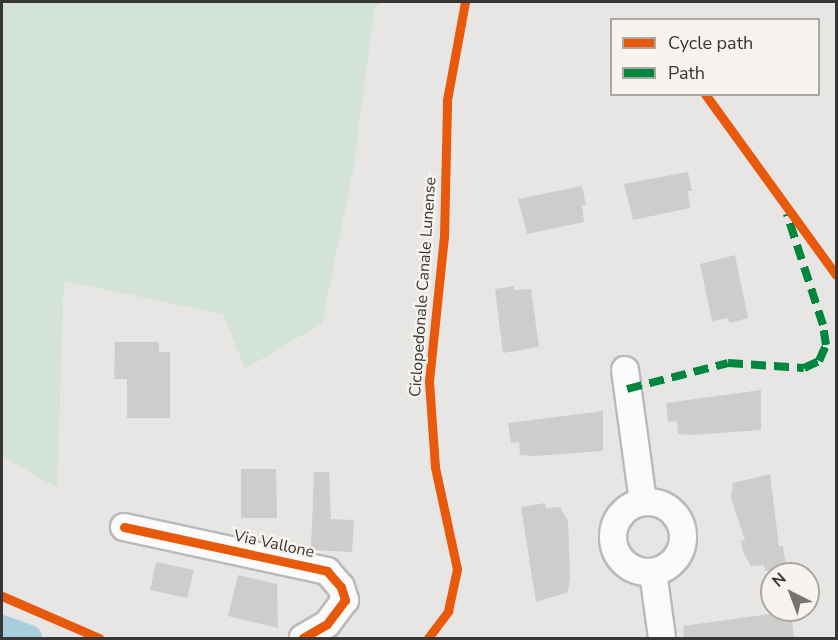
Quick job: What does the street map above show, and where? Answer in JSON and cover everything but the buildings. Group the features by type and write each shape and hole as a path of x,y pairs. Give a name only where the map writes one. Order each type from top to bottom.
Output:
{"street":[{"path":"625,370 643,501"},
{"path":"643,501 673,512 683,532 683,543 673,563 653,572 641,572 625,564 615,549 612,538 620,515 643,501"},
{"name":"Via Vallone","path":"124,527 327,571 341,587 345,600 327,624 303,639"},
{"path":"653,572 662,639"}],"green space":[{"path":"2,2 382,2 374,10 354,166 322,323 245,369 223,314 64,281 57,488 2,456"}],"waterway":[{"path":"2,628 29,638"}],"marked path":[{"path":"627,389 728,363 804,368 819,361 826,345 823,325 787,214"}],"cycle path":[{"name":"Ciclopedonale Canale Lunense","path":"428,638 448,611 457,569 435,467 429,381 444,237 447,100 465,2"},
{"path":"706,96 836,275"},
{"path":"124,527 327,571 341,587 345,600 327,624 303,638"},
{"path":"2,596 99,638"}]}
